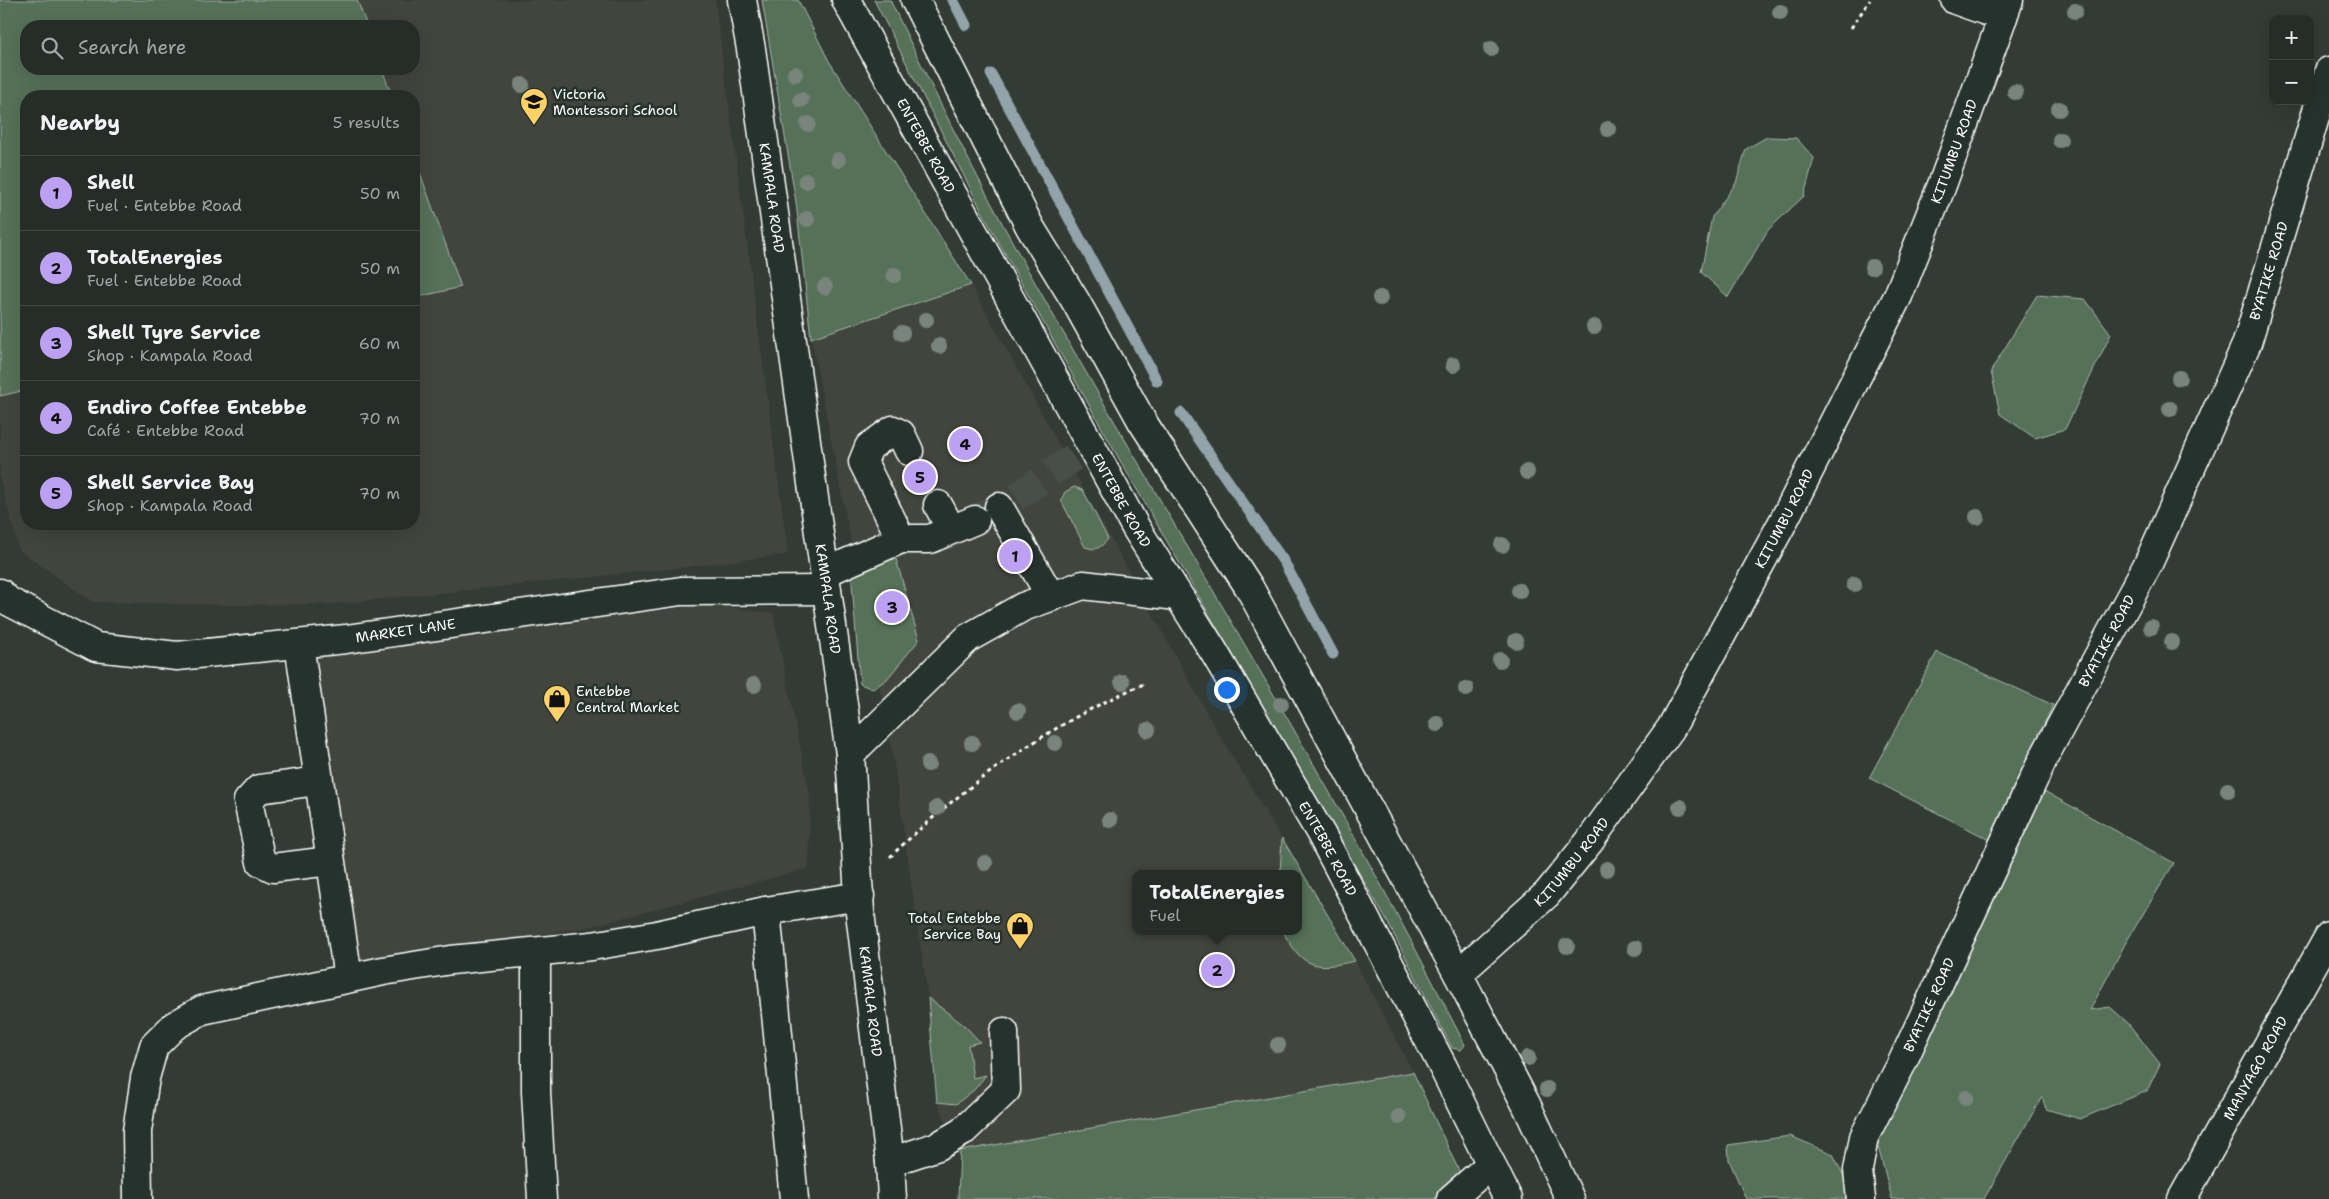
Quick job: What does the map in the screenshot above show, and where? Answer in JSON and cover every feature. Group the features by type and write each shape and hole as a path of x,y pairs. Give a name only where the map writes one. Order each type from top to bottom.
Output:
{"main road":[{"name":"KAMPALA ROAD","path":"742,0 751,49 850,754 860,892 890,1162 892,1199"},
{"name":"ENTEBBE ROAD","path":"846,0 1051,377 1136,528 1177,596 1214,652 1321,834 1508,1199"},
{"path":"915,0 1030,227 1076,302 1142,421 1248,587 1458,974 1526,1104 1570,1199"},
{"path":"1955,0 2006,8"},
{"name":"KITUMBU ROAD","path":"1458,974 1547,894 1589,842 1676,719 1796,497 1898,296 1942,185 2006,8"},
{"name":"BYATIKE ROAD","path":"1861,1199 1858,1170 1864,1137 1901,1065 2044,757 2148,564 2247,343 2329,71"},
{"path":"901,539 863,462 869,447 893,430 901,434 909,451"},
{"path":"826,581 901,539 930,539 963,524 938,505"},
{"path":"999,507 1051,597"},
{"path":"0,574 4,597"},
{"name":"MARKET LANE","path":"4,597 96,646 177,656 346,639 681,592 826,581"},
{"path":"850,754 968,638 1023,608 1083,585 1177,596"},
{"path":"299,644 348,978"},
{"path":"318,781 259,789 248,801 261,862 273,868 330,861"},
{"path":"138,1199 137,1130 145,1078 154,1046 174,1026 202,1010 348,978 451,960 536,952 657,935 860,892"},
{"path":"766,911 794,1199"},
{"name":"MANYAGO ROAD","path":"2182,1199 2329,936"},
{"path":"536,952 536,1092 542,1199"},
{"path":"890,1162 938,1146 962,1132 1006,1090 1004,1032"},
{"path":"1451,1199 1491,1164"}],"path":[{"path":"1851,28 1870,0"},
{"path":"860,892 931,817 1000,766 1068,720 1146,683"}],"shaded area":[{"path":"357,0 715,0 788,554 679,568 335,604 230,605 93,602 19,550 0,479 0,396 20,391 20,530 420,530 420,296 461,286 420,173 420,90 390,90 384,75 420,75 420,20 365,20"},
{"path":"971,285 1213,724 1300,870 1132,870 1132,935 1302,935 1302,873 1355,961 1413,1072 1098,1136 960,1151 937,1102 928,998 893,757 811,338"},
{"name":"Entebbe Central Market","path":"709,605 773,613 810,795 809,868 593,926 354,967 308,650"}],"green space":[{"path":"0,0 357,0 365,20 20,20 20,75 384,75 390,90 20,90 20,391 0,396"},
{"path":"762,0 798,0 829,61 971,285 811,338 796,202"},
{"path":"874,0 890,0 945,113 1003,225 1060,328 1355,837 1465,1045 1461,1050 1452,1048 1387,921 1114,450 987,221"},
{"path":"1767,137 1796,138 1814,158 1804,196 1768,230 1728,297 1701,272 1712,217 1736,183 1746,149"},
{"path":"420,173 461,287 420,297"},
{"path":"2037,295 2085,299 2111,334 2065,429 2035,438 2000,414 1991,371"},
{"path":"1074,487 1083,490 1108,539 1098,548 1085,547 1061,500 1065,492"},
{"path":"896,559 919,640 887,679 873,689 860,684 851,571 867,560"},
{"path":"1937,652 2053,705 1990,840 1869,778"},
{"path":"2042,790 2174,863 2125,944 2090,1010 2110,1007 2128,1023 2160,1064 2147,1091 2080,1119 2046,1109 2042,1097 1984,1199 1892,1199 1877,1143 1910,1063"},
{"path":"1282,838 1301,870 1280,870"},
{"path":"1302,872 1355,961 1321,966 1314,964 1300,956 1286,935 1302,935"},
{"path":"928,998 965,1026 980,1042 968,1045 973,1078 986,1075 974,1090 956,1104 937,1102"},
{"path":"1413,1072 1472,1199 958,1199 960,1151"},
{"path":"1790,1136 1833,1154 1855,1199 1746,1199 1729,1160 1728,1145"}],"waterway":[{"path":"953,0 966,25"},
{"path":"991,74 1157,381"},
{"path":"1181,413 1284,562 1333,654"}],"tunnel":[{"path":"979,517 1021,494 1091,445"}],"place":[{"name":"Victoria Montessori School","path":"534,126"},
{"name":"Endiro Coffee Entebbe","path":"965,444"},
{"name":"Shell Service Bay","path":"920,477"},
{"name":"Shell","path":"1015,556"},
{"name":"Shell Tyre Service","path":"892,607"},
{"name":"Entebbe Central Market","path":"557,723"},
{"name":"Total Entebbe Service Bay","path":"1020,950"},
{"name":"TotalEnergies","path":"1217,970"}]}
